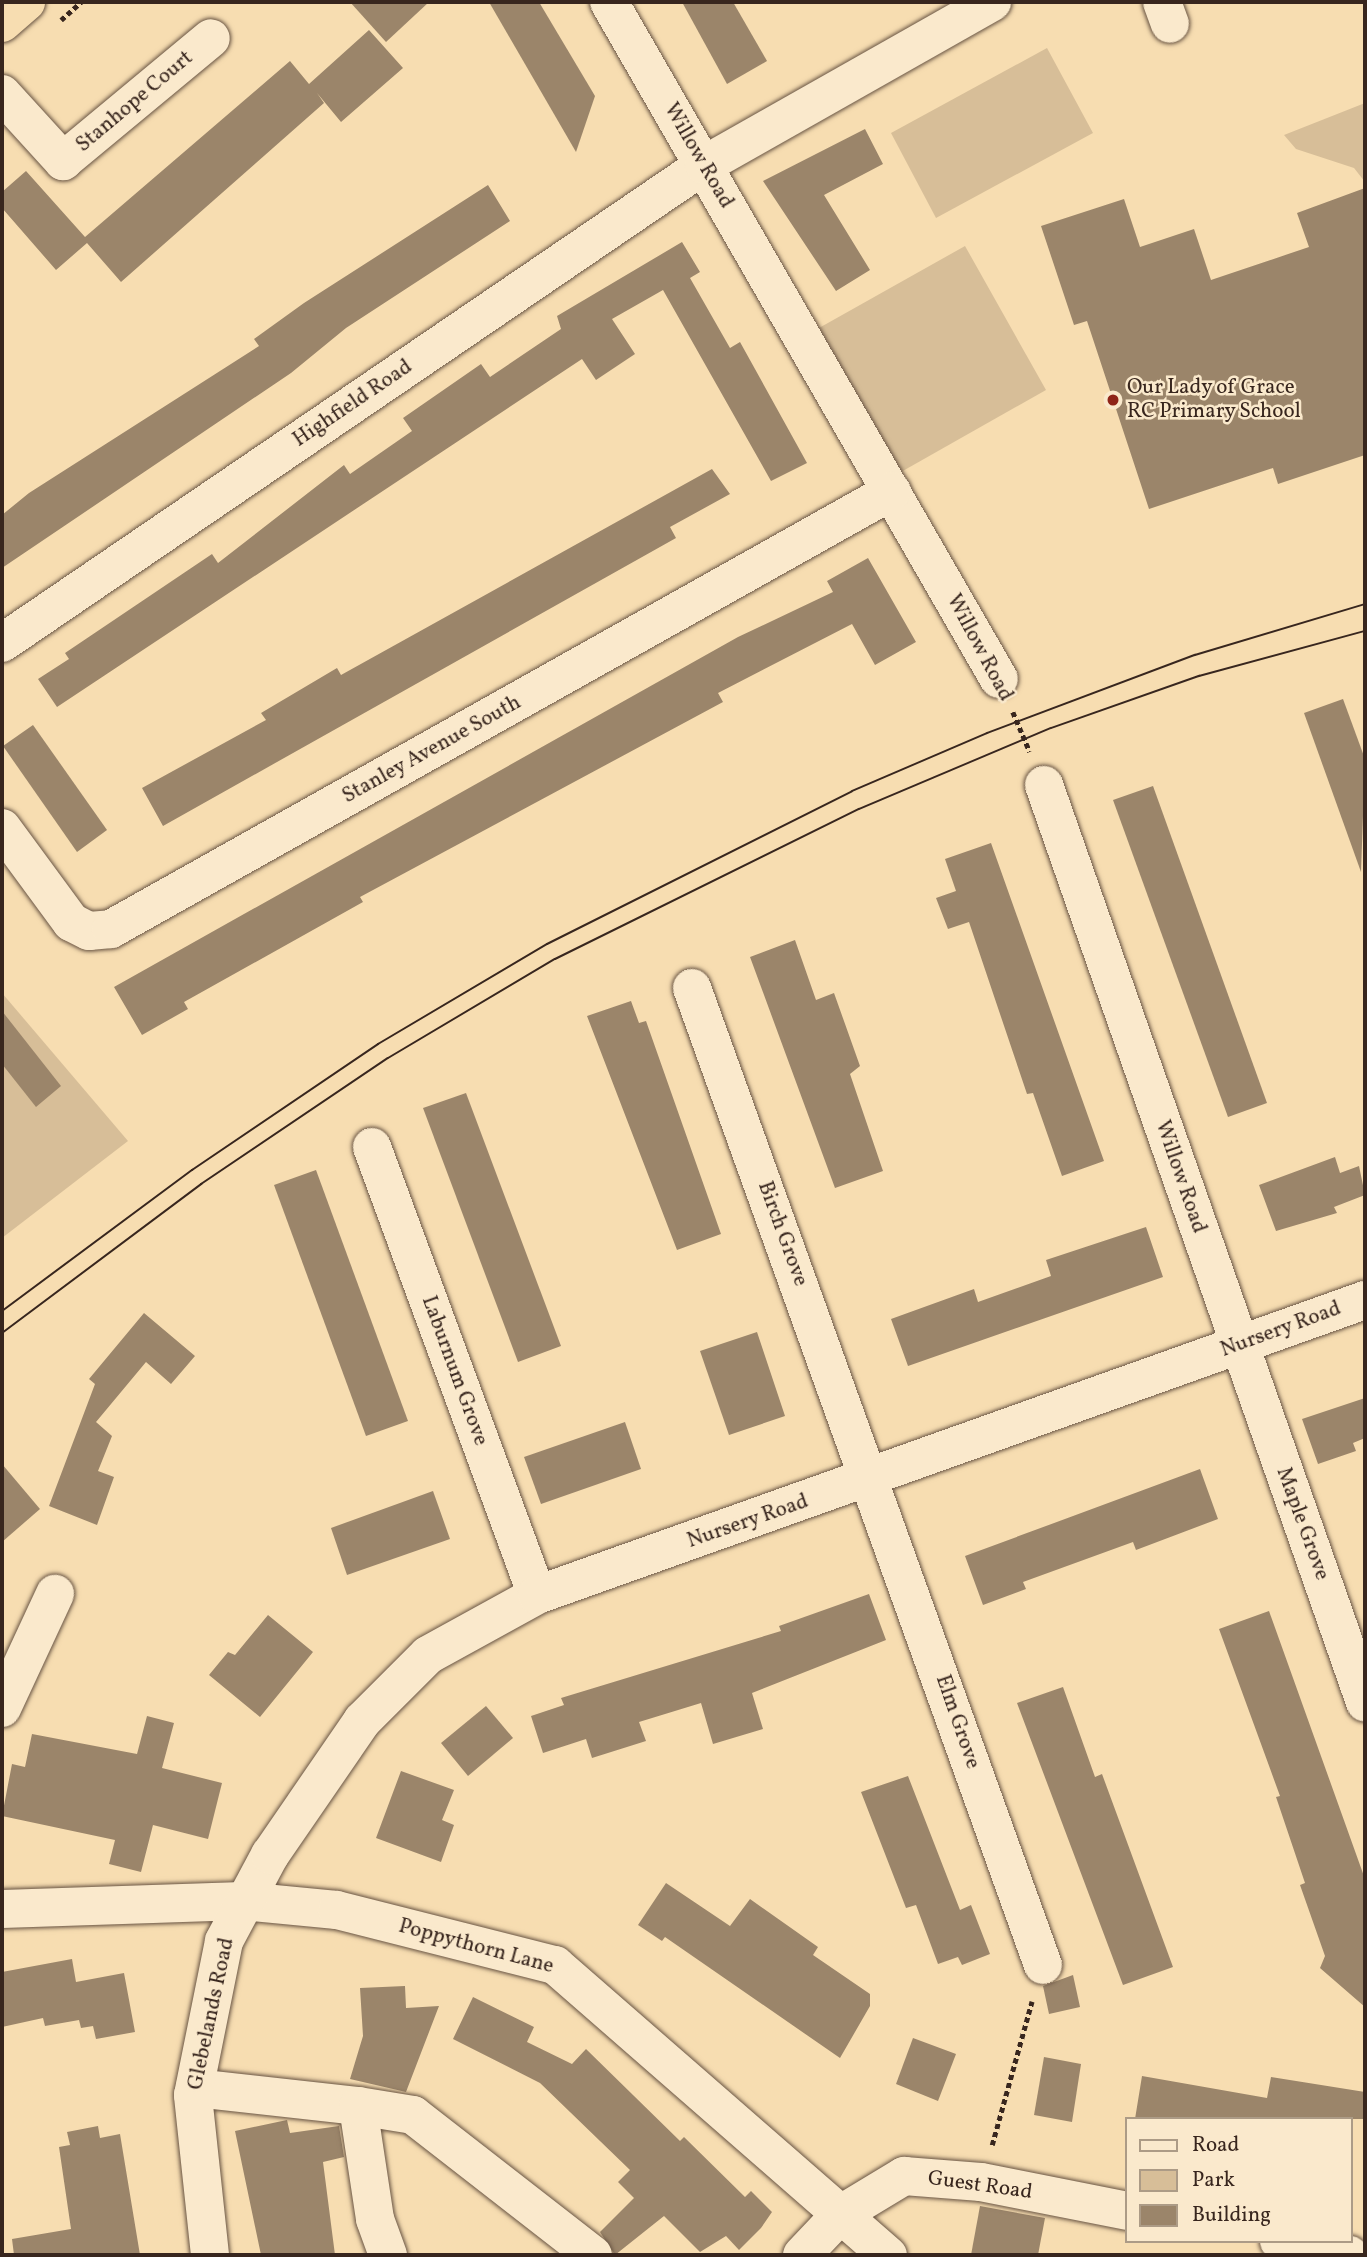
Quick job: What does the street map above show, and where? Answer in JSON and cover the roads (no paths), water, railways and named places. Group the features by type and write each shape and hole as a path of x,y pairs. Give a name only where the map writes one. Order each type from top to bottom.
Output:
{"highway":[{"path":"2,23 38,16"}],"street":[{"name":"Willow Road","path":"609,2 999,679"},
{"name":"Highfield Road","path":"2,643 704,165 992,2"},
{"name":"Stanhope Court","path":"2,94 63,161 211,38"},
{"name":"Stanley Avenue South","path":"2,828 71,922 89,931 111,929 892,491"},
{"name":"Willow Road","path":"1044,785 1238,1346"},
{"name":"Birch Grove","path":"692,988 872,1479"},
{"name":"Laburnum Grove","path":"372,1147 537,1595"},
{"name":"Nursery Road","path":"243,1901 362,1721 428,1655 537,1595 872,1479 1365,1300"},
{"name":"Maple Grove","path":"1238,1346 1365,1702"},
{"name":"Elm Grove","path":"872,1479 1043,1965"},
{"path":"2,1708 55,1594"},
{"name":"Poppythorn Lane","path":"2,1909 243,1901 337,1910 555,1965 888,2255"},
{"name":"Glebelands Road","path":"211,2255 195,2088 224,1941 243,1901"},
{"path":"195,2088 358,2106 413,2115 593,2255"},
{"path":"358,2106 375,2219 388,2255"},
{"name":"Guest Road","path":"802,2255 841,2214 904,2176 981,2182 1126,2211"},
{"path":"1289,2243 1350,2255"}],"tram line":[{"path":"2,1311 192,1170 378,1044 547,944 852,791 987,733 1195,655 1365,604"},
{"path":"2,1333 201,1184 388,1058 555,959 859,809 1051,728 1199,676 1365,631"}],"place":[{"name":"Our Lady of Grace RC Primary School","path":"1113,400"}]}
